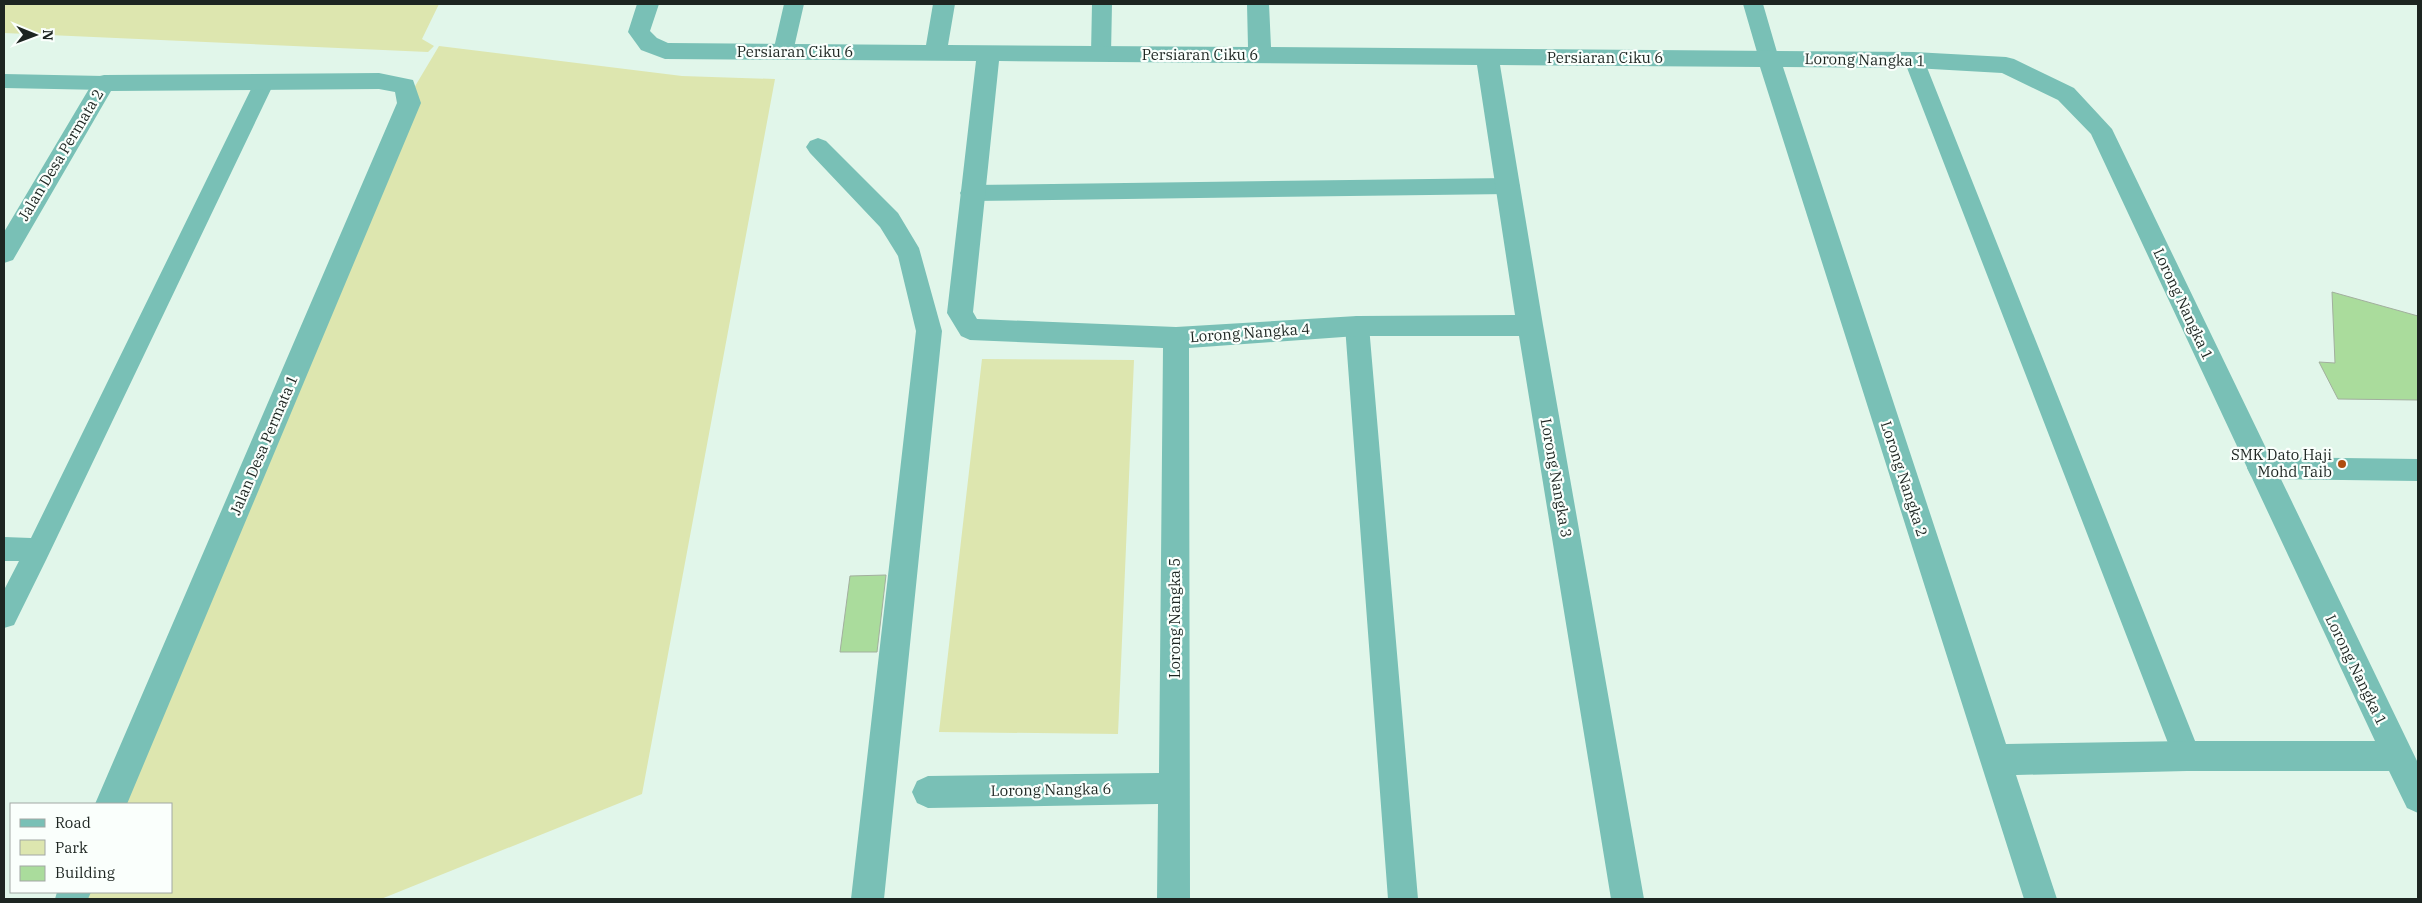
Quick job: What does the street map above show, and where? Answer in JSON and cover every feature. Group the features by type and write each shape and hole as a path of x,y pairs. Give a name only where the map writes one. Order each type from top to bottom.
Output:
{"street":[{"name":"Persiaran Ciku 6","path":"648,4 639,32 649,44 665,51 1769,59"},
{"path":"936,53 944,4"},
{"path":"1258,4 1260,55"},
{"path":"972,193 988,54"},
{"name":"Lorong Nangka 3","path":"1487,57 1530,324 1628,899"},
{"name":"Lorong Nangka 1","path":"1769,59 1914,60 2006,65 2066,94 2100,129 2418,797"},
{"name":"Lorong Nangka 2","path":"1769,59 2040,899"},
{"name":"Jalan Desa Permata 1","path":"111,803 409,103 405,86 379,81 264,83"},
{"path":"104,83 264,83"},
{"name":"Jalan Desa Permata 2","path":"4,253 104,83"},
{"path":"818,147 889,220 906,248 910,256 929,331 868,899"},
{"name":"Lorong Nangka 4","path":"972,193 960,313 970,329 1176,338 1357,326 1530,324"},
{"name":"Lorong Nangka 5","path":"1174,899 1176,338"},
{"path":"1994,760 2187,756 2398,756"},
{"name":"Lorong Nangka 6","path":"928,792 1174,788"}],"lane":[{"path":"783,52 794,4"},
{"path":"1101,54 1102,4"},
{"path":"1752,4 1769,59"},
{"path":"1914,60 2187,756"},
{"path":"4,81 104,83"},
{"path":"4,616 38,550 264,83"},
{"path":"972,193 1509,186"},
{"path":"1357,326 1403,899"},
{"path":"2260,468 2418,470"},
{"path":"4,549 38,550"}],"green space":[{"path":"4,4 439,4 422,39 434,46 428,52 4,33"},
{"path":"439,46 682,76 775,79 642,794 381,899 78,899 81,893 172,893 172,803 118,803 411,93"},
{"path":"982,359 1134,360 1118,734 939,732"}],"building":[{"path":"2332,292 2418,316 2418,400 2338,399 2319,362 2335,363"},
{"path":"886,575 877,652 840,652 850,576"}],"place":[{"name":"SMK Dato Haji Mohd Taib","path":"2342,464"}]}
